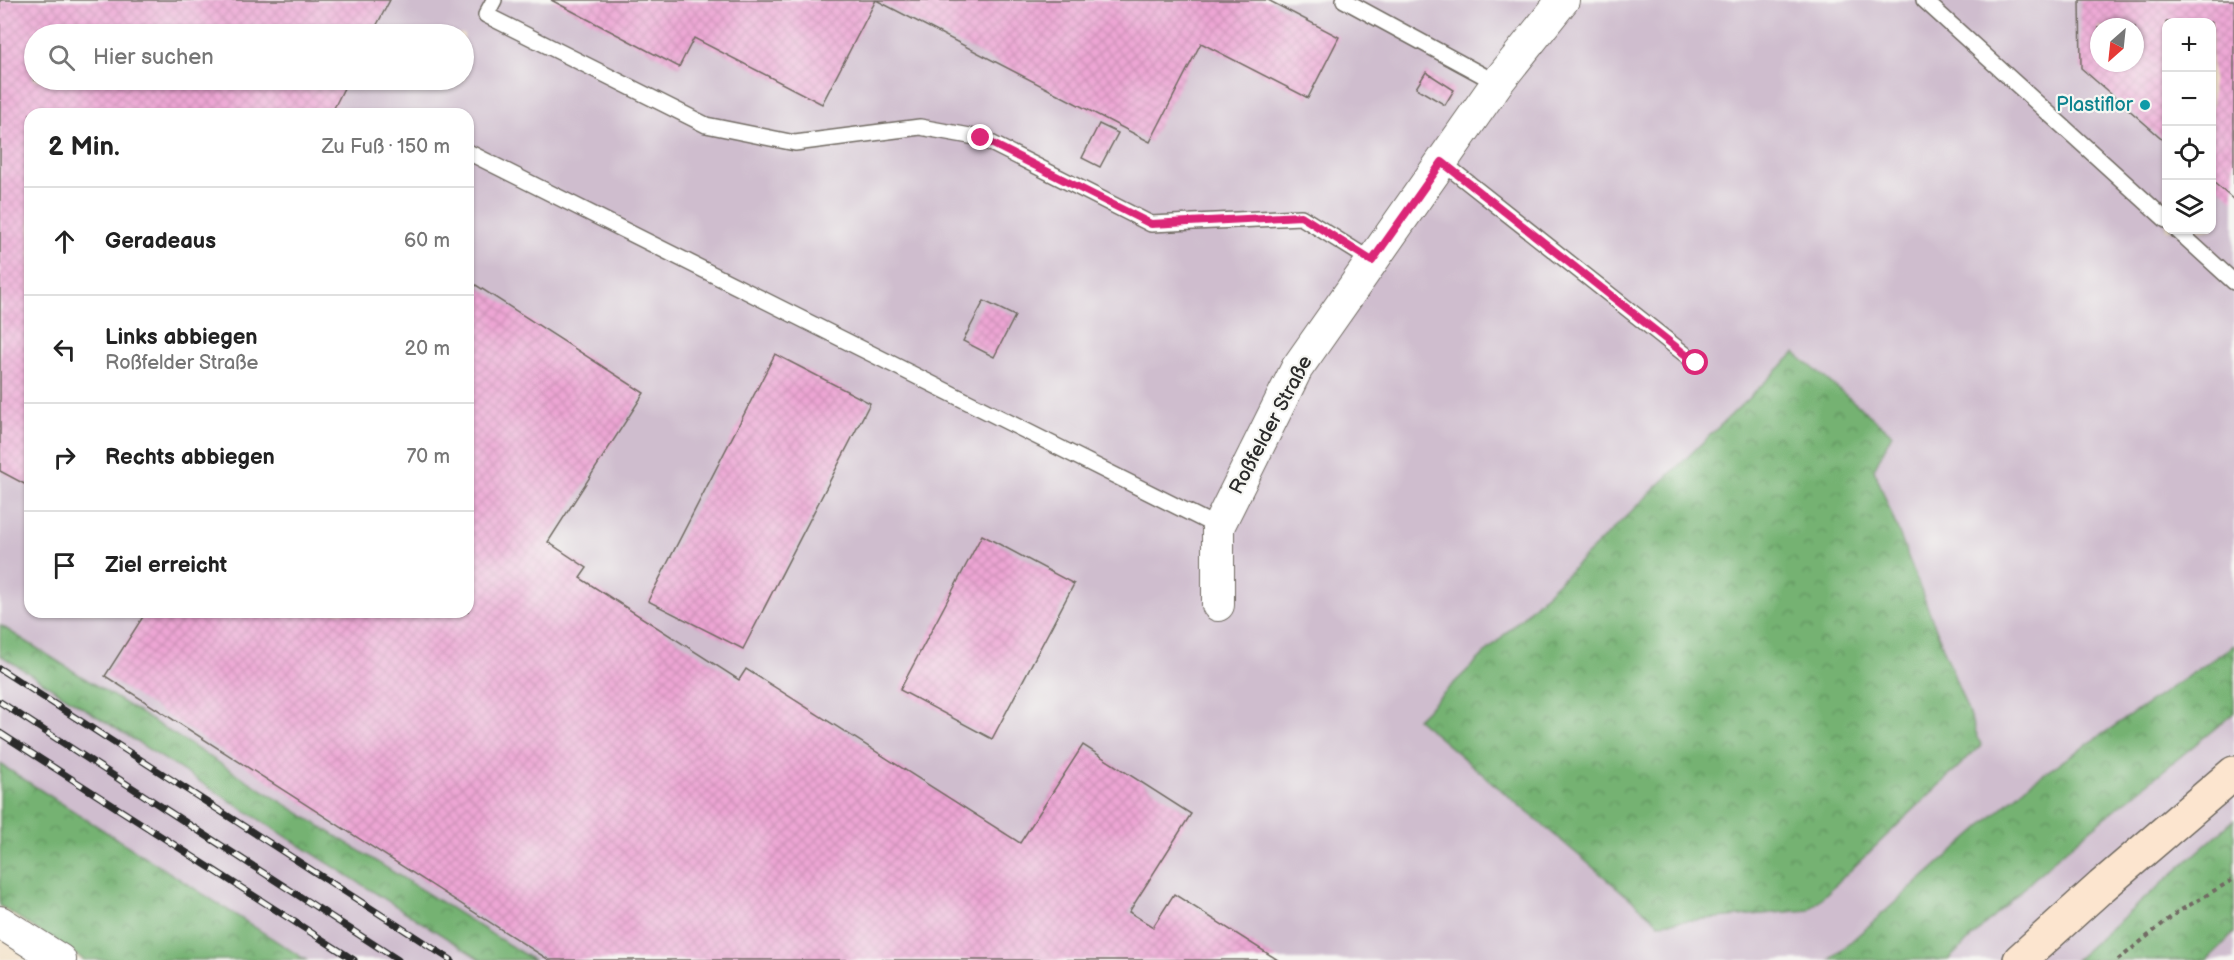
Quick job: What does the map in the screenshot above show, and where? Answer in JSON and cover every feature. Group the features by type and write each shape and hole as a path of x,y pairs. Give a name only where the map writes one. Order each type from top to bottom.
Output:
{"main road":[{"path":"2020,960 2234,773"}],"street":[{"name":"Roßfelder Straße","path":"1218,605 1218,527 1297,368 1497,83 1563,0"},
{"path":"0,922 60,960"}],"lane":[{"path":"494,0 486,15 706,124 795,143 920,127 981,138 1151,224 1301,216 1372,261"},
{"path":"1344,0 1497,83"},
{"path":"1924,0 2162,216"},
{"path":"474,155 1218,527"},
{"path":"1442,162 1696,363"},
{"path":"2181,234 2234,282"}],"path":[{"path":"2118,960 2176,913 2234,879"}],"shaded area":[{"path":"0,0 2234,0 2234,960 533,960 0,625"},
{"path":"0,655 481,960 306,960 0,764"}],"green space":[{"path":"1795,353 1892,434 1874,469 1981,745 1809,910 1659,923 1417,719"},
{"path":"0,625 533,960 481,960 0,655"},
{"path":"2234,645 2234,713 2058,856 1948,960 1830,960 2029,784"},
{"path":"0,764 306,960 84,960 0,906"},
{"path":"2234,820 2234,933 2207,960 2075,960"}],"building":[{"path":"0,0 390,0 377,24 24,24 24,90 343,90 334,108 24,108 24,484 0,471"},
{"path":"551,0 876,0 822,104 694,38 679,67"},
{"path":"876,0 1268,0 1339,37 1308,98 1201,43 1150,142"},
{"name":"Plastiflor","path":"2080,0 2234,0 2234,200 2216,184 2216,18 2162,18 2162,139 2081,68"},
{"path":"1426,72 1454,90 1445,105 1416,88"},
{"path":"1099,124 1118,133 1100,167 1082,158"},
{"path":"474,284 644,393 548,542 587,568 580,578 739,680 746,669 1020,843 1083,745 1191,814 1129,912 1153,927 1174,894 1278,960 549,960 105,676 142,618 474,618"},
{"path":"984,301 1015,316 994,357 963,341"},
{"path":"775,354 870,403 743,649 648,601"},
{"path":"982,535 1074,584 992,739 900,690"}],"railway":[{"path":"0,669 451,960"},
{"path":"0,702 398,960"},
{"path":"0,733 354,960"}],"place":[{"name":"Plastiflor","path":"2145,105"}],"route":[{"path":"981,138 1151,224 1301,216 1372,261 1442,162 1696,363"}]}
